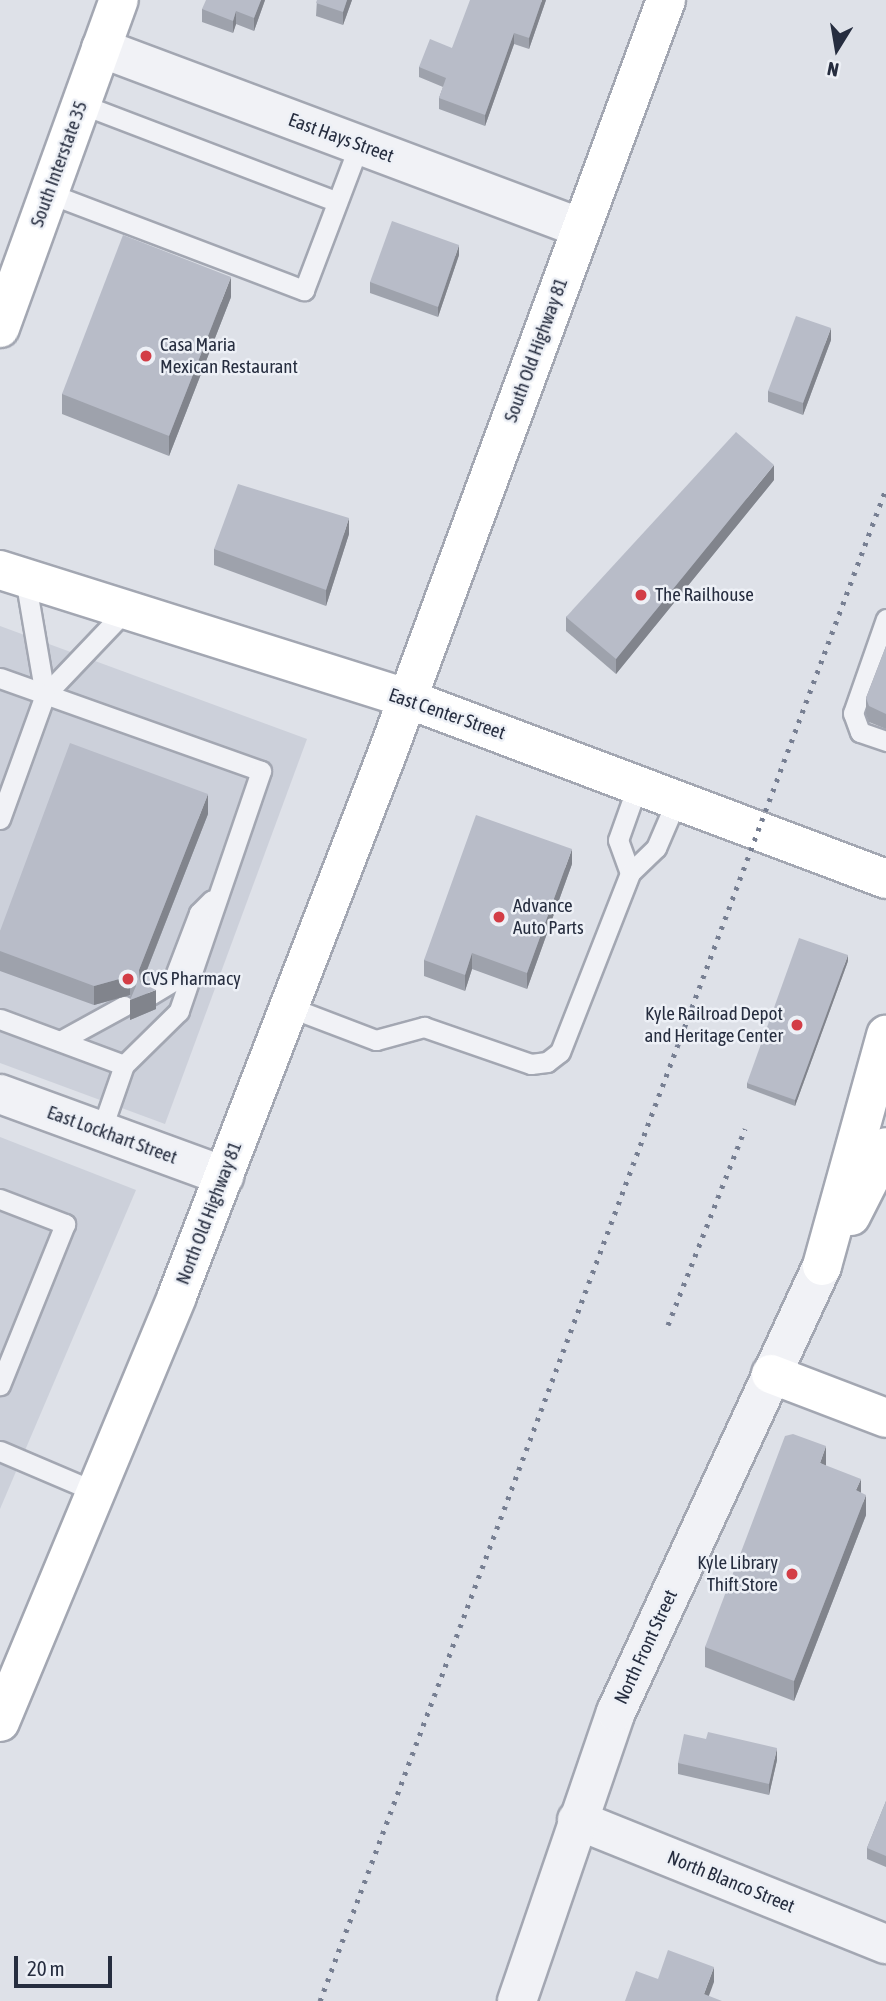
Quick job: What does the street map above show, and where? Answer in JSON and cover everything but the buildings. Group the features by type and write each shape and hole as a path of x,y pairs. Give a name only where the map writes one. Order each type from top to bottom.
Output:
{"street":[{"name":"South Interstate 35","path":"0,328 119,0"},
{"name":"South Old Highway 81","path":"408,699 666,0"},
{"name":"East Hays Street","path":"101,48 581,228"},
{"name":"East Center Street","path":"13,574 408,699 639,782 886,879"},
{"name":"North Old Highway 81","path":"0,1722 224,1176 408,699"},
{"name":"North Front Street","path":"822,1266 886,1035"},
{"name":"East Lockhart Street","path":"0,1094 224,1176"},
{"name":"North Front Street","path":"517,2001 616,1712 822,1266 886,1147"},
{"path":"771,1374 886,1418"},
{"name":"North Blanco Street","path":"577,1820 886,1944"}],"lane":[{"path":"81,104 337,202"},
{"path":"48,193 304,290 359,145"},
{"path":"13,574 45,695"},
{"path":"0,819 45,695 126,610"},
{"path":"886,619 853,713 860,732 886,741"},
{"path":"0,678 261,771 179,1011 124,1065 101,1131"},
{"path":"630,873 618,840 639,782"},
{"path":"289,1007 376,1040 424,1027 531,1064 547,1062 560,1052 630,873 656,848 678,797"},
{"path":"150,995 173,981 199,913 220,892"},
{"path":"60,1041 124,1006"},
{"path":"0,1019 124,1065"},
{"path":"0,1199 65,1224 0,1385"},
{"path":"0,1451 96,1492"}],"shaded area":[{"path":"0,626 307,739 165,1124 0,1063"},
{"path":"0,1137 136,1190 0,1509"}],"railway":[{"path":"320,2001 886,489"},
{"path":"668,1325 745,1129"}],"place":[{"name":"Casa Maria Mexican Restaurant","path":"146,356"},
{"name":"The Railhouse","path":"641,595"},
{"name":"Advance Auto Parts","path":"499,917"},
{"name":"CVS Pharmacy","path":"128,979"},
{"name":"Kyle Railroad Depot and Heritage Center","path":"797,1025"},
{"name":"Kyle Library Thift Store","path":"792,1574"}]}
